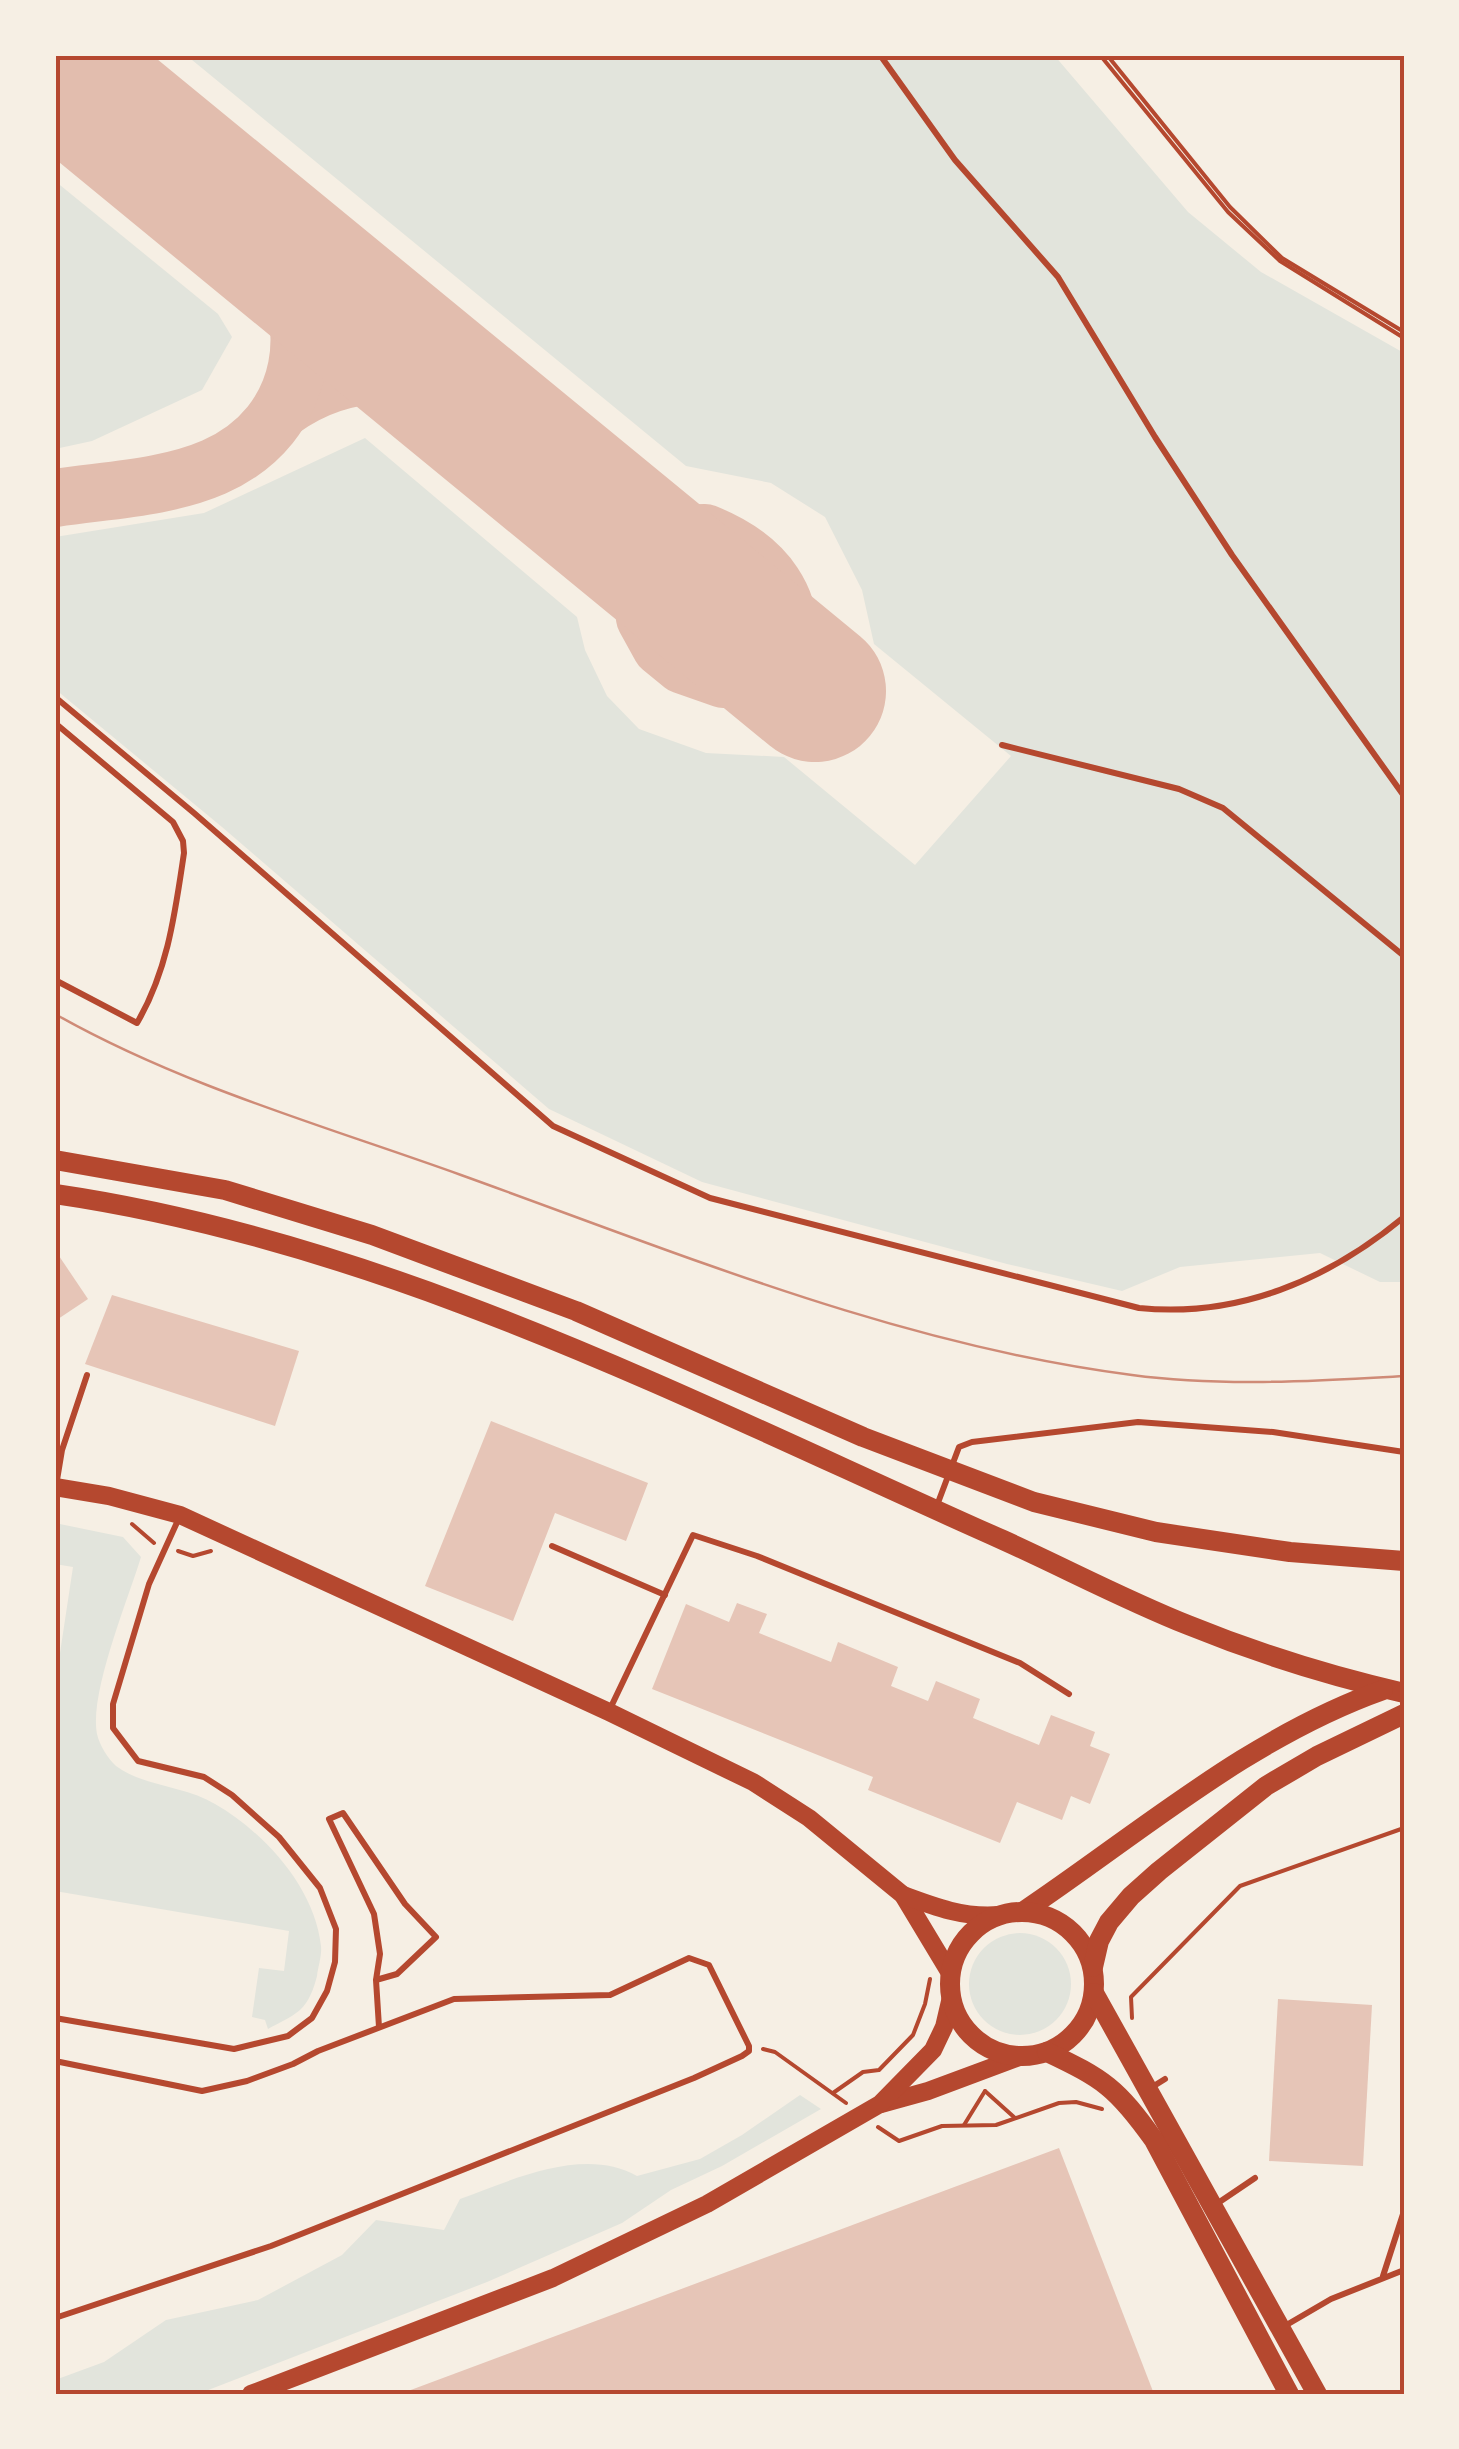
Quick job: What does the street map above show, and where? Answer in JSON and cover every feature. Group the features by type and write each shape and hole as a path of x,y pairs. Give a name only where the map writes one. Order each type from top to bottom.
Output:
{"highway":[{"path":"55,1160 225,1190 372,1235 576,1311 863,1437 1034,1502 1156,1532 1290,1552 1404,1562"},
{"path":"55,1194 194,1220 365,1270 654,1381 1184,1624 1337,1678 1404,1692"},
{"path":"1024,1911 1225,1770 1358,1698 1404,1682"},
{"path":"1093,1967 1084,1945 1068,1928 1047,1916 1024,1911 999,1915 981,1924 956,1954 950,1973 951,1997 968,2032 984,2046 1002,2054 1047,2052 1064,2043 1089,2012 1099,1941 1131,1896 1266,1786 1363,1732 1404,1714"},
{"path":"1094,1993 1156,2084 1214,2206 1317,2394"},
{"path":"1047,2052 1097,2075 1129,2104 1154,2140 1289,2394"}],"main road":[{"path":"55,1487 109,1496 180,1516 753,1782 809,1818 902,1895 950,1973"},
{"path":"902,1895 975,1917 999,1915"},
{"path":"880,2104 933,2050 944,2027 951,1997"},
{"path":"251,2394 553,2278 707,2204 880,2104 928,2091 1022,2056"}],"lane":[{"path":"880,55 954,160 1058,277 1155,438 1232,555 1404,796"},
{"path":"55,697 194,813 552,1126 710,1198 1156,1310 1234,1304 1274,1293 1345,1260 1404,1217"},
{"path":"55,723 173,822 183,841 184,853 160,978 137,1023 55,980"},
{"path":"1002,746 1179,789 1223,808 1404,956"},
{"path":"55,1487 62,1450 86,1375"},
{"path":"935,1510 959,1447 972,1442 1138,1422 1273,1432 1404,1452"},
{"path":"55,2018 234,2049 288,2036 312,2018 327,1991 335,1962 336,1929 320,1888 279,1838 232,1795 204,1778 138,1761 113,1728 114,1704 148,1584 180,1516"},
{"path":"609,1712 693,1535 757,1556 1020,1662 1069,1694"},
{"path":"552,1546 665,1595"},
{"path":"376,1980 397,1974 436,1937 405,1904 343,1813 328,1819 374,1914 380,1954 376,1980 379,2027"},
{"path":"55,2061 202,2091 262,2075 454,1998 610,1995 689,1958 709,1965 749,2046 742,2056 694,2078 271,2246 55,2318"},
{"path":"1214,2206 1255,2178"},
{"path":"1382,2278 1404,2211"},
{"path":"1281,2328 1331,2299 1404,2270"}],"path":[{"path":"1100,55 1228,212 1280,261 1404,335"},
{"path":"1108,55 1230,207 1282,258 1404,335"},
{"path":"117,1520 136,1525 150,1542"},
{"path":"1132,1998 1240,1886 1404,1828"},
{"path":"749,2046 775,2052 832,2093 863,2072 879,2070 913,2035 930,1979 926,1968"},
{"path":"964,2126 982,2089 1015,2118"},
{"path":"899,2142 942,2126 996,2125 1076,2102"}],"shaded area":[{"path":"186,55 1054,55 1188,212 1261,272 1404,353 1404,1282 1380,1282 1320,1253 1180,1267 1122,1291 702,1182 549,1109 222,827 55,689 55,537 204,513 365,438 577,617 585,650 607,696 639,729 706,753 784,757 915,865 1011,756 874,644 862,590 825,517 771,483 686,466"},
{"path":"55,181 218,314 232,337 202,390 92,441 55,449"},
{"path":"55,1523 123,1537 141,1557 99,1695 97,1734 107,1755 127,1773 191,1793 233,1816 284,1864 309,1903 321,1946 314,1985 300,2010 268,2029 265,2020 252,2017 259,1968 284,1971 289,1931 55,1891 55,1686 73,1567 55,1564"},
{"path":"1020,1933 1040,1937 1056,1948 1067,1964 1071,1984 1067,2004 1056,2020 1040,2031 1020,2035 1000,2031 984,2020 973,2004 969,1984 973,1964 984,1948 1000,1937"},
{"path":"800,2095 821,2109 722,2166 671,2190 622,2223 487,2282 198,2394 55,2394 55,2380 104,2362 166,2320 258,2300 342,2255 376,2220 444,2230 460,2199 525,2175 594,2164 637,2176 700,2159"}],"building":[{"path":"55,1250 88,1299 55,1321"},
{"path":"112,1295 299,1351 275,1426 85,1364"},
{"path":"491,1421 648,1483 626,1541 555,1513 513,1621 425,1586"},
{"path":"737,1603 767,1614 759,1633 831,1662 838,1642 898,1667 891,1686 928,1701 936,1681 980,1699 973,1718 1039,1745 1051,1715 1095,1732 1090,1746 1110,1754 1090,1804 1071,1796 1062,1820 1017,1802 1000,1843 868,1790 873,1777 652,1689 686,1604 729,1622"},
{"path":"1278,1999 1372,2005 1363,2166 1269,2161"},
{"path":"1059,2148 1154,2394 400,2394"}],"taxiway":[{"path":"55,498 156,484 196,474 246,448 270,425 287,397 297,367 299,335 295,302 283,270 265,240"},
{"path":"282,409 321,387 362,376 404,377 447,389"},
{"path":"705,533 744,554 773,584 788,621 784,666 754,678 723,679 683,665 661,647 645,618 639,575 646,552 671,534 705,533"}],"runway":[{"path":"55,67 815,691"}],"tram line":[{"path":"55,1014 153,1063 255,1103 709,1265 960,1342 1045,1361 1166,1379 1268,1382 1404,1376"}]}
